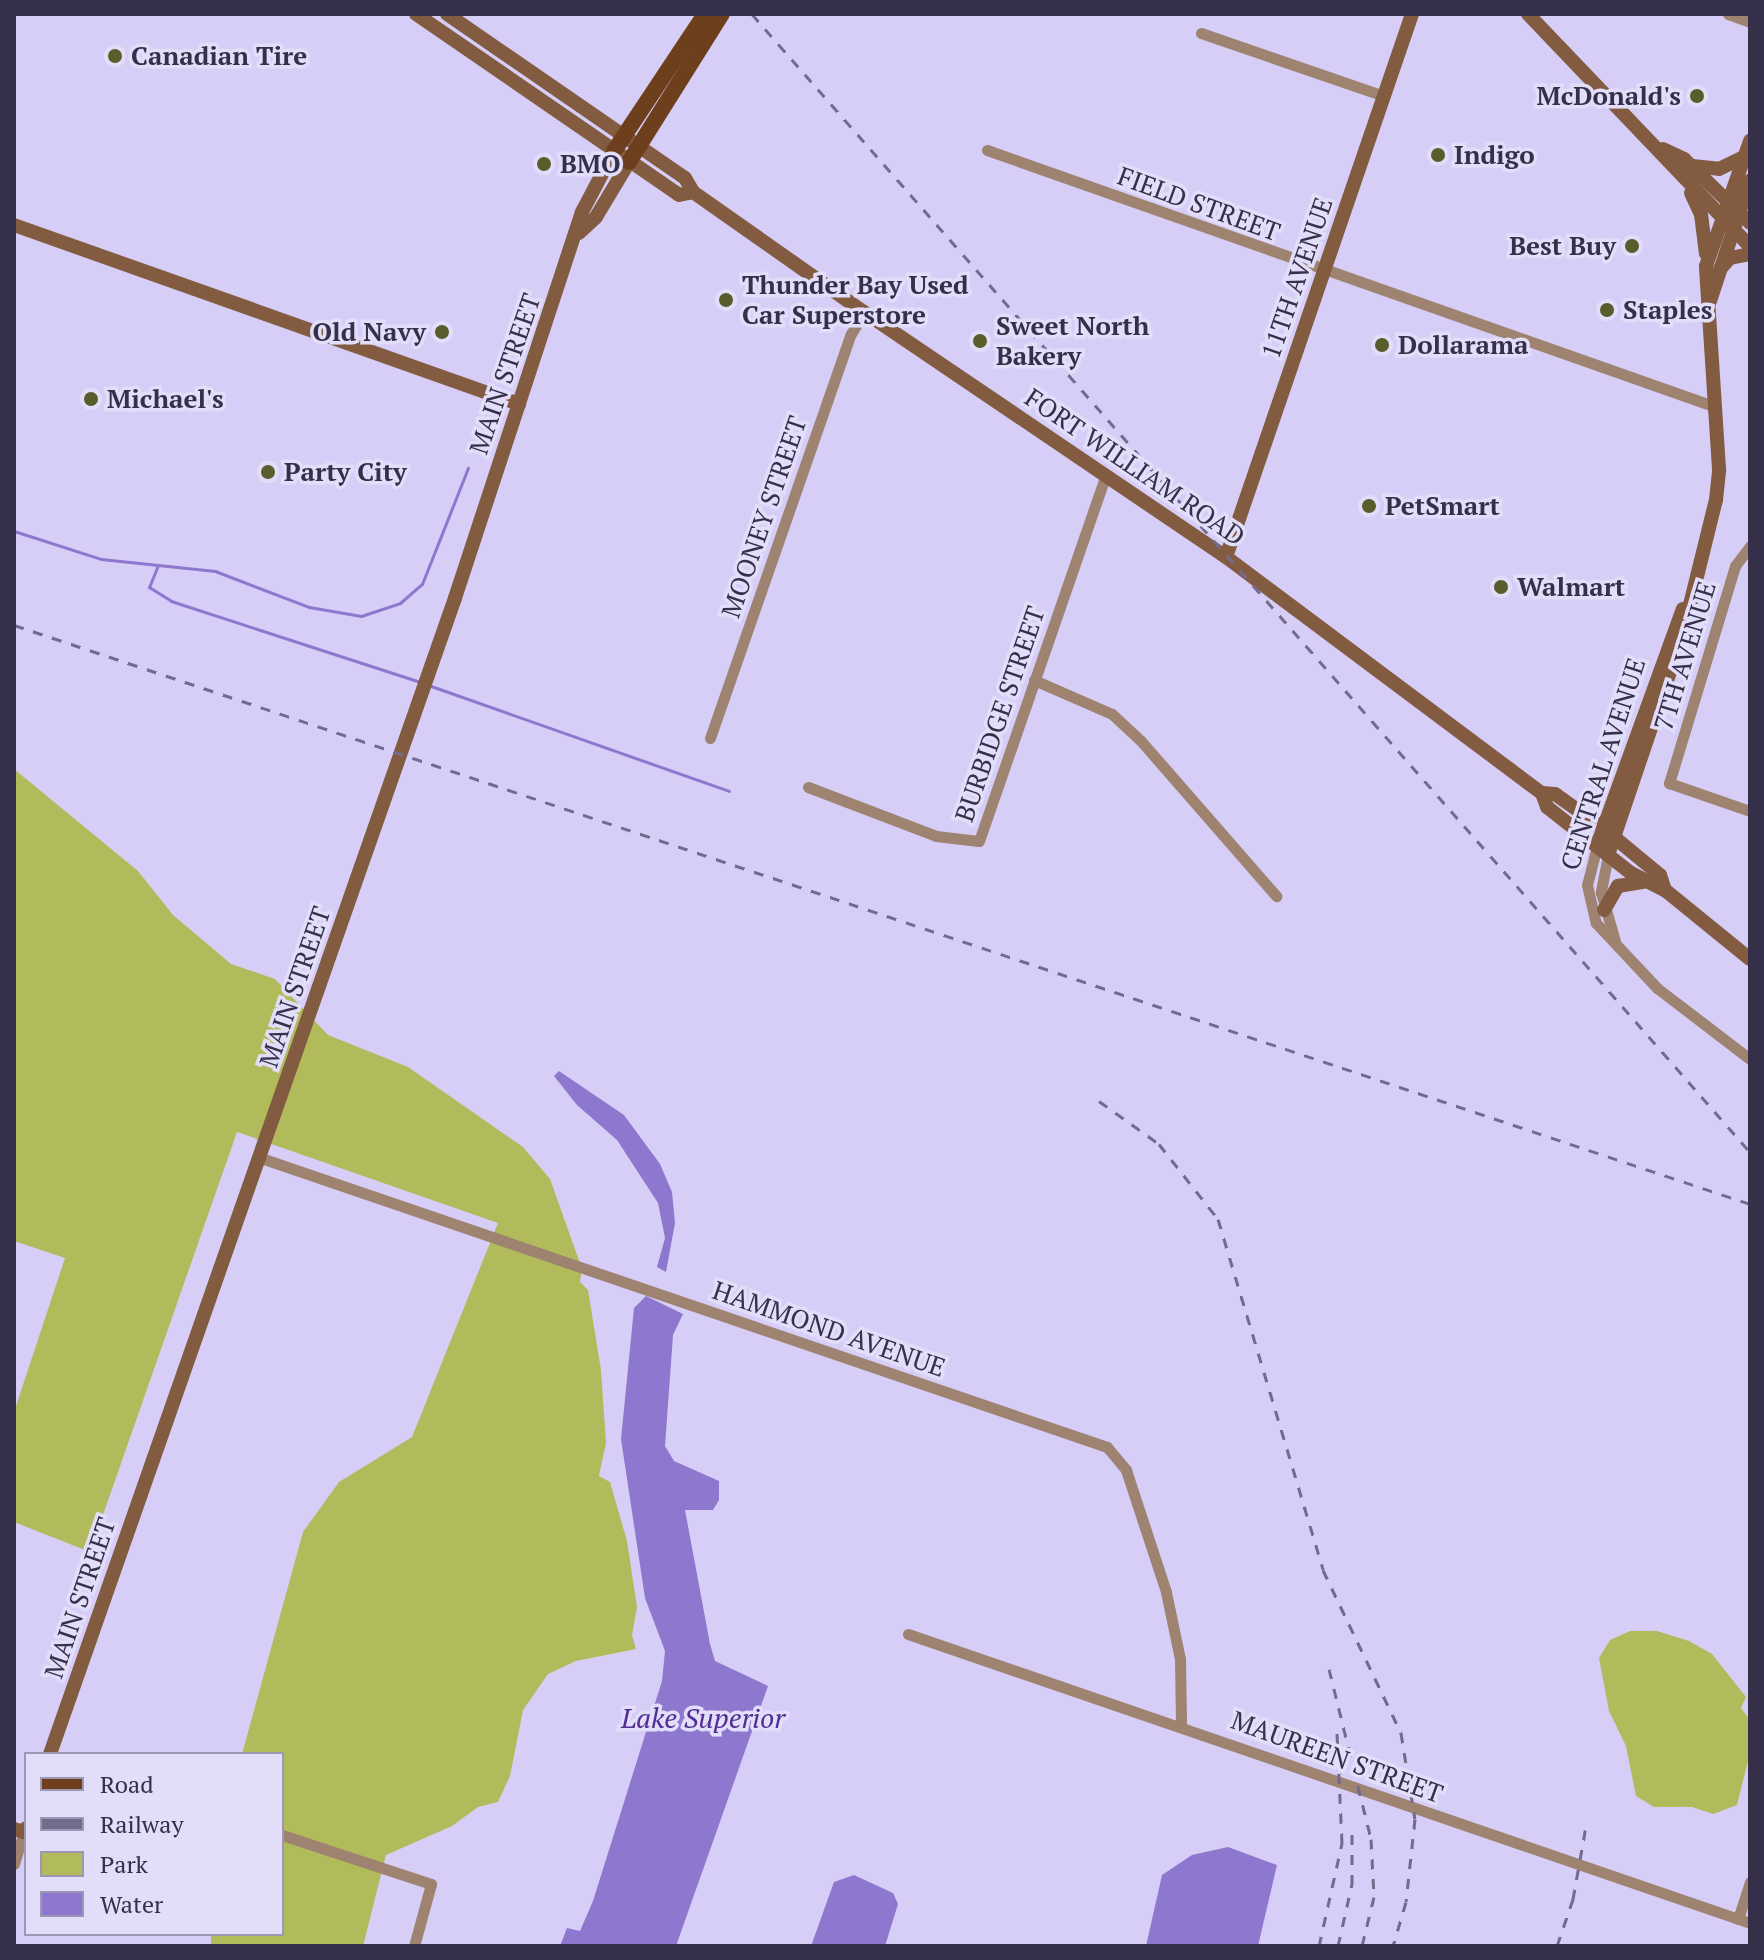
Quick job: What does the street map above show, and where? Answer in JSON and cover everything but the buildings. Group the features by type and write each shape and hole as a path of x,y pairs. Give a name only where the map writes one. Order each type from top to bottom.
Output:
{"main road":[{"name":"FORT WILLIAM ROAD","path":"416,14 679,195 693,192"},
{"name":"FORT WILLIAM ROAD","path":"447,14 625,135 685,178 693,192 864,312 1226,557 1542,793 1555,794 1608,833 1660,875 1665,890"},
{"path":"614,151 705,14"},
{"path":"629,162 722,14"},
{"name":"11TH AVENUE","path":"1226,557 1412,14"},
{"path":"1528,14 1663,149 1701,214 1711,269 1730,258 1750,254"},
{"name":"CENTRAL AVENUE","path":"1602,850 1683,633 1718,485 1709,306 1711,269 1727,224 1728,201 1750,141"},
{"path":"1663,149 1691,166 1745,218"},
{"name":"MAIN STREET","path":"51,1752 455,598 579,233 582,212 614,151"},
{"path":"1691,166 1719,169 1744,157"},
{"name":"MAIN STREET","path":"579,233 596,217 629,162"},
{"path":"1683,179 1750,246"},
{"name":"CENTRAL AVENUE","path":"1727,224 1745,218 1750,180"},
{"path":"14,225 519,404"},
{"name":"FORT WILLIAM ROAD","path":"1542,793 1547,807 1646,883 1665,890 1750,959"},
{"path":"1604,910 1618,886 1646,883"}],"street":[{"path":"1728,14 1750,22"},
{"path":"1201,33 1384,96"},
{"name":"FIELD STREET","path":"987,150 1325,274 1716,407"},
{"name":"MOONEY STREET","path":"710,738 851,334 864,312"},
{"name":"BURBIDGE STREET","path":"808,787 936,836 979,841 1105,477"},
{"name":"7TH AVENUE","path":"1750,546 1735,566 1669,783 1750,811"},
{"path":"1034,680 1112,714 1141,741 1276,896"},
{"name":"CENTRAL AVENUE","path":"1602,850 1604,910 1617,945"},
{"name":"CENTRAL AVENUE","path":"1602,850 1587,885 1596,923 1657,988 1750,1059"},
{"name":"HAMMOND AVENUE","path":"261,1158 1107,1447 1126,1470 1166,1592 1180,1659 1181,1725"},
{"name":"MAUREEN STREET","path":"908,1634 1181,1725 1750,1923"},
{"path":"14,1864 21,1830"},
{"path":"284,1836 431,1884 414,1946"},
{"path":"1738,1919 1750,1882"}],"green space":[{"path":"14,769 138,871 173,915 231,964 275,979 328,1035 408,1067 523,1147 550,1179 582,1269 580,1282 588,1290 601,1370 606,1443 599,1476 610,1482 627,1541 637,1607 632,1635 636,1649 576,1661 548,1674 523,1710 510,1776 498,1802 478,1807 452,1826 386,1855 363,1946 211,1946 211,1936 284,1936 284,1752 243,1752 303,1532 339,1482 412,1437 498,1223 237,1132 90,1552 14,1522 14,1412 65,1258 14,1241"},
{"path":"1630,1631 1657,1631 1689,1641 1712,1654 1746,1697 1741,1708 1750,1720 1750,1753 1737,1805 1713,1814 1692,1807 1654,1807 1636,1796 1626,1746 1609,1711 1599,1658 1610,1640"}],"water":[{"path":"559,1071 624,1115 660,1164 672,1192 675,1223 666,1272 657,1267 665,1238 658,1203 617,1140 577,1105 554,1076"},
{"name":"Lake Superior","path":"646,1296 683,1314 673,1335 665,1446 674,1461 719,1481 719,1500 713,1510 685,1510 715,1661 768,1686 676,1946 560,1946 567,1928 580,1931 593,1901 662,1681 665,1651 645,1598 621,1439 634,1308"},
{"path":"1228,1847 1277,1865 1258,1946 1146,1946 1162,1875 1192,1855"},
{"path":"854,1875 893,1893 898,1904 885,1946 811,1946 834,1882"}],"waterway":[{"path":"14,531 101,559 215,571 309,607 361,616 400,603 422,584 468,468"},
{"path":"158,565 149,587 171,601 421,682"},
{"path":"428,685 729,791"}],"railway":[{"path":"752,14 1750,1152"},
{"path":"14,625 1750,1204"},
{"path":"1099,1101 1159,1144 1218,1219 1323,1570 1401,1733 1415,1819 1406,1902 1393,1946"},
{"path":"1329,1669 1371,1839 1374,1897 1362,1946"},
{"path":"1319,1946 1342,1843 1337,1732"},
{"path":"1557,1946 1573,1899 1586,1826"},
{"path":"1338,1946 1352,1884 1352,1828"}],"place":[{"name":"Canadian Tire","path":"115,56"},
{"name":"McDonald's","path":"1697,96"},
{"name":"Indigo","path":"1438,155"},
{"name":"BMO","path":"544,164"},
{"name":"Best Buy","path":"1632,246"},
{"name":"Thunder Bay Used Car Superstore","path":"726,300"},
{"name":"Staples","path":"1607,310"},
{"name":"Old Navy","path":"442,332"},
{"name":"Sweet North Bakery","path":"980,341"},
{"name":"Dollarama","path":"1382,345"},
{"name":"Michael's","path":"91,399"},
{"name":"Party City","path":"268,472"},
{"name":"PetSmart","path":"1369,506"},
{"name":"Walmart","path":"1501,587"}]}
